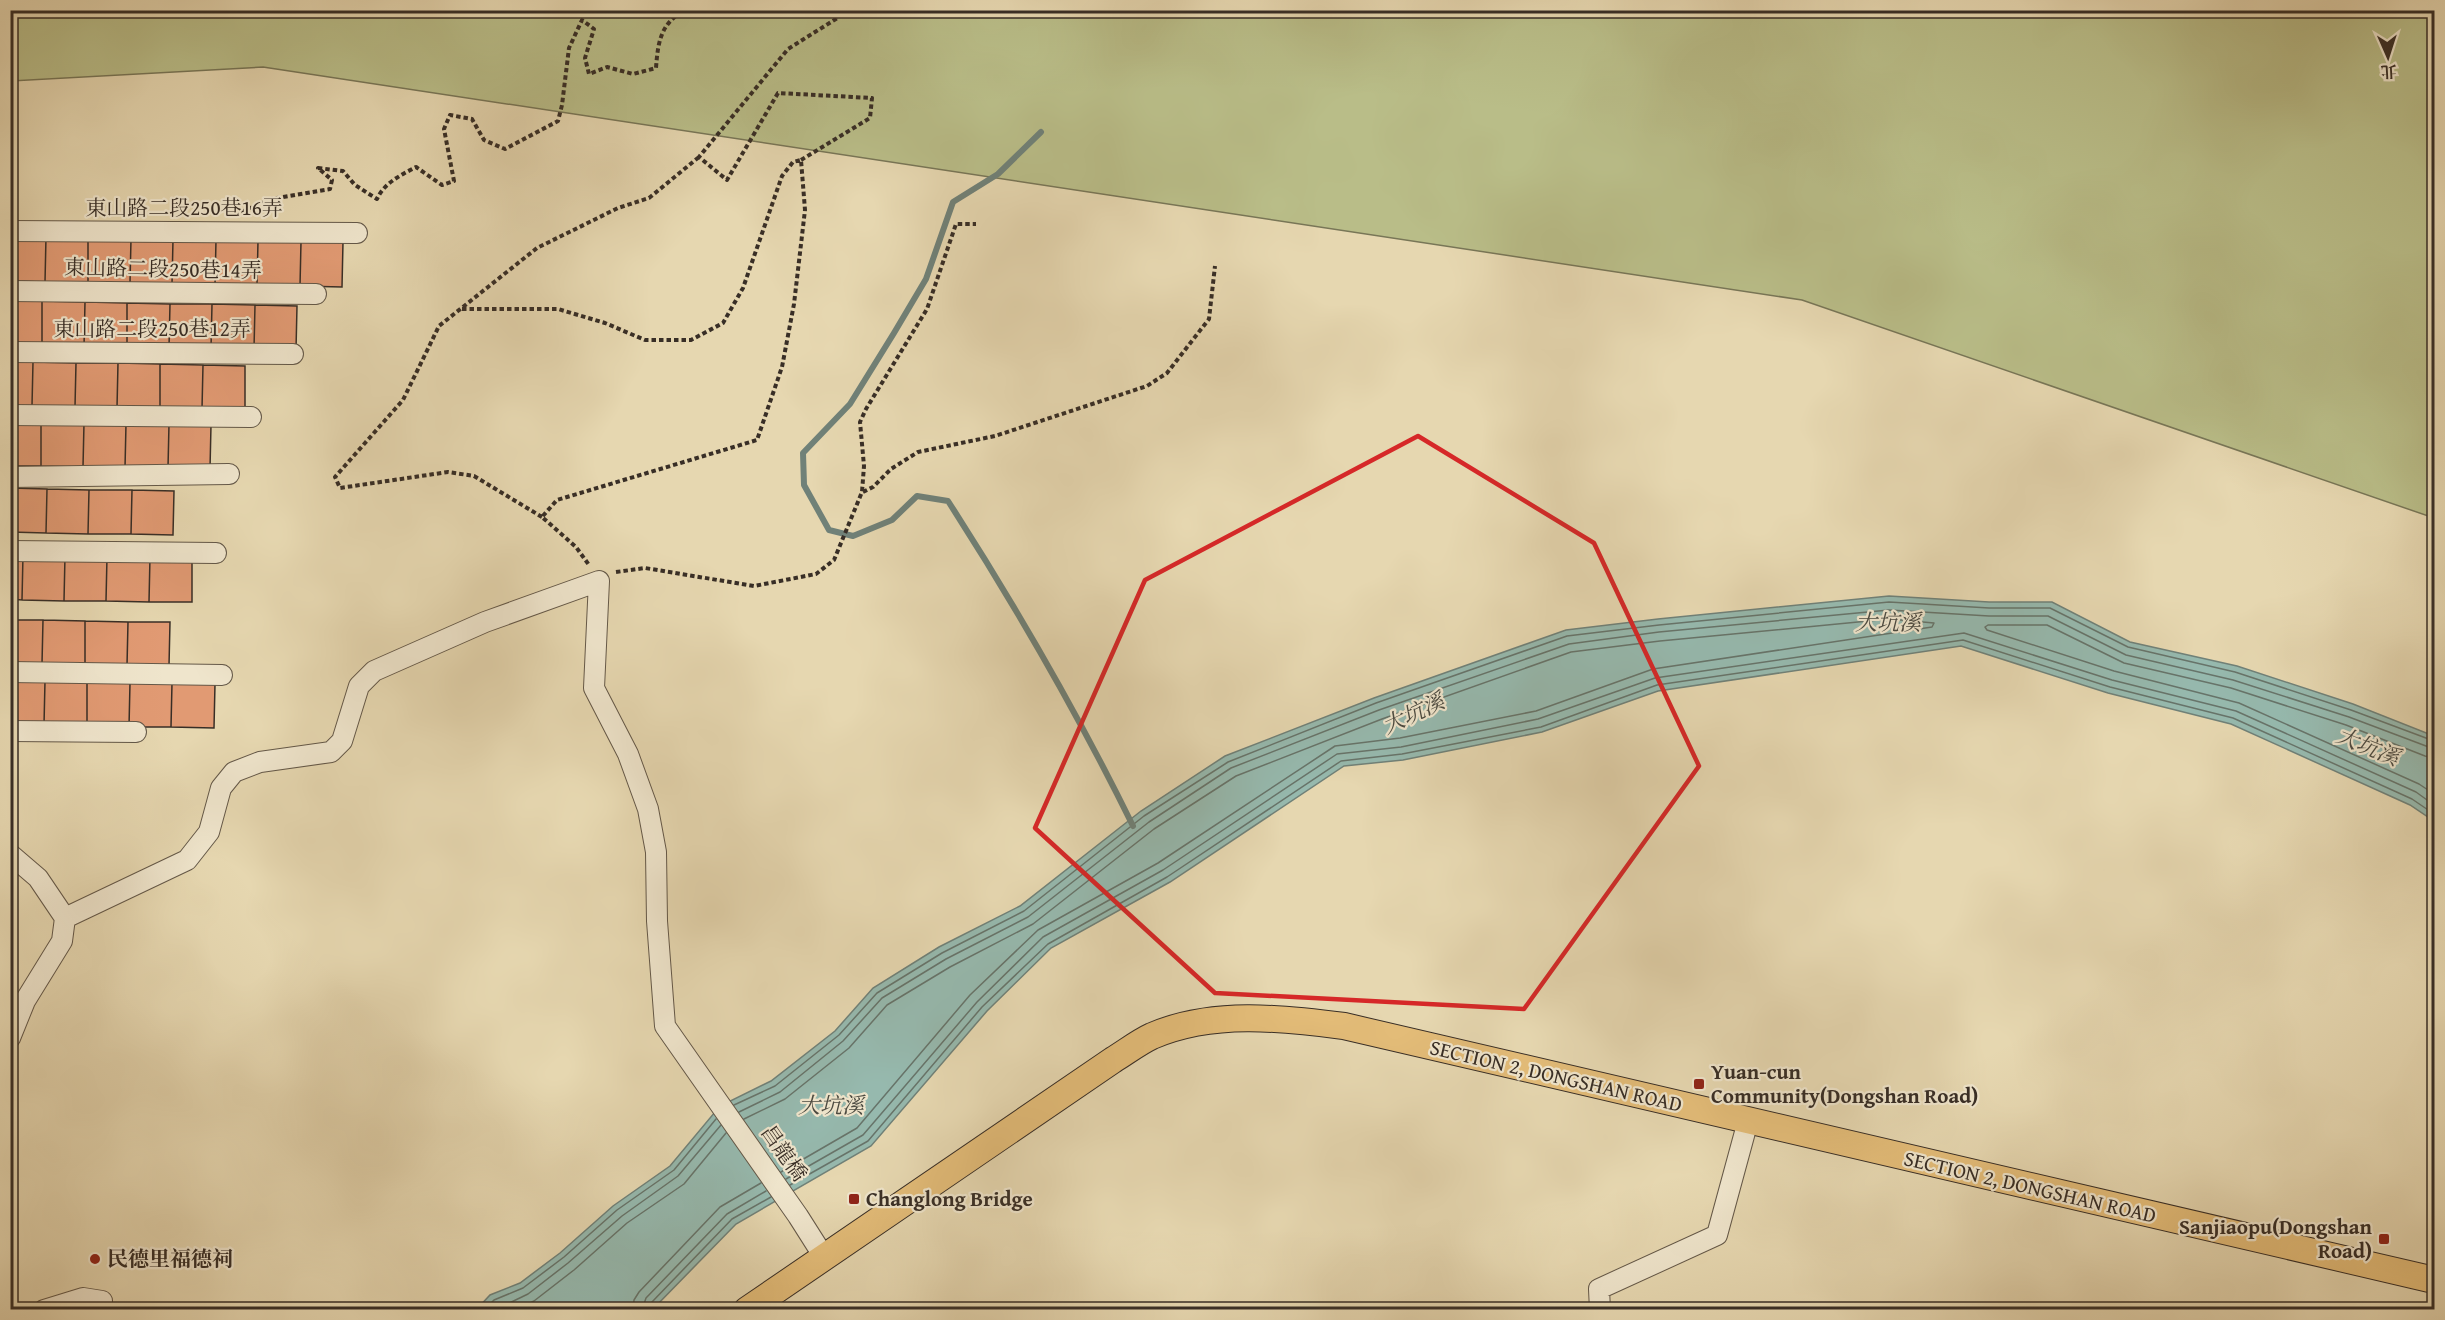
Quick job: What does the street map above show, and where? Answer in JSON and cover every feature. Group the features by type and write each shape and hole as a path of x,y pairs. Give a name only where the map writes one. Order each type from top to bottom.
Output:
{"main road":[{"name":"SECTION 2, DONGSHAN ROAD","path":"747,1310 1152,1036 1178,1028 1231,1018 1304,1021 1344,1026 2434,1280"}],"street":[{"name":"東山路二段250巷16弄","path":"10,231 357,233"},
{"name":"東山路二段250巷14弄","path":"10,291 316,294"},
{"name":"東山路二段250巷12弄","path":"10,352 293,354"},
{"path":"10,415 251,417"},
{"path":"10,477 229,474"},
{"path":"10,551 216,553"},
{"path":"65,918 187,860 209,832 221,788 234,772 260,762 331,752 342,741 359,686 374,671 485,622 599,581"},
{"name":"昌龍橋","path":"599,581 594,688 628,754 648,809 656,852 657,921 665,1026 798,1216 824,1257"},
{"path":"10,672 222,675"},
{"path":"10,731 136,732"},
{"path":"10,854 38,878 65,918 62,941 26,1001 10,1038"},
{"path":"1600,1310 1599,1289 1717,1235 1748,1121"},
{"path":"44,1310 82,1298 102,1301"}],"path":[{"path":"217,231 230,216 271,199 330,189 332,180 318,168 343,171 355,185 377,199 381,191 399,176 416,167 442,184 454,181 444,129 450,114 472,119 484,140 505,149 558,121 569,48 582,20 594,29 585,58 589,74 607,67 633,74 656,68 658,45 670,18 686,10"},
{"path":"830,10 839,17 788,49 699,157 649,198 618,208 537,248 439,326 403,400 335,477 340,488 448,472 474,476 542,517 576,547 599,581 618,571 645,568 754,586 816,574 834,560 862,492 864,466 860,422 927,309 956,224 976,224"},
{"path":"462,309 558,309 605,323 645,340 691,340 723,323 743,288 782,176 793,162 801,160 870,118 872,98 778,93 726,180 699,157"},
{"path":"542,517 557,500 757,440 782,367 794,304 805,210 801,160"},
{"path":"862,492 873,487 891,469 918,452 995,436 1147,386 1167,373 1209,319 1215,266"}],"highlighted area":[{"path":"1418,436 1594,543 1699,766 1524,1009 1215,993 1035,828 1145,580"}],"green space":[{"path":"11,10 2434,11 2434,518 1802,300 263,67 11,81"}],"water":[{"name":"大坑溪","path":"1889,596 1989,602 2052,602 2130,642 2237,666 2353,704 2434,736 2434,821 2410,805 2231,724 2108,693 1961,646 1658,691 1542,732 1403,760 1344,766 1170,882 1051,948 987,1011 871,1146 736,1224 653,1309 476,1310 490,1295 520,1283 560,1253 613,1206 670,1166 720,1106 771,1081 835,1031 873,988 939,947 1020,906 1141,811 1225,756 1374,698 1566,630"}],"building":[{"path":"10,237 46,237 45,282 10,281"},
{"path":"46,237 88,238 88,283 45,282"},
{"path":"88,238 131,239 130,283 88,283"},
{"path":"131,239 173,240 172,284 130,283"},
{"path":"173,240 216,240 215,285 172,284"},
{"path":"216,240 258,241 257,285 215,285"},
{"path":"258,241 301,242 300,286 257,285"},
{"path":"301,242 343,242 342,287 300,286"},
{"path":"10,301 42,301 42,346 10,345"},
{"path":"42,301 85,302 84,347 42,346"},
{"path":"85,302 127,303 127,347 84,347"},
{"path":"127,303 170,304 169,348 127,347"},
{"path":"170,304 212,304 211,349 169,348"},
{"path":"212,304 255,305 254,349 211,349"},
{"path":"255,305 297,306 296,350 254,349"},
{"path":"10,362 33,362 32,406 10,406"},
{"path":"33,362 76,363 75,407 32,406"},
{"path":"76,363 118,363 117,408 75,407"},
{"path":"118,363 160,364 160,409 117,408"},
{"path":"160,364 203,365 202,409 160,409"},
{"path":"203,365 245,366 245,410 202,409"},
{"path":"10,422 41,422 41,466 10,466"},
{"path":"41,422 84,423 83,467 41,466"},
{"path":"84,423 126,424 125,468 83,467"},
{"path":"126,424 169,424 168,468 125,468"},
{"path":"169,424 211,425 210,469 168,468"},
{"path":"10,488 47,489 46,533 10,532"},
{"path":"47,489 89,490 88,534 46,533"},
{"path":"89,490 132,490 131,534 88,534"},
{"path":"132,490 174,491 173,535 131,534"},
{"path":"10,555 23,555 22,600 10,599"},
{"path":"23,555 65,556 64,601 22,600"},
{"path":"65,556 107,557 106,601 64,601"},
{"path":"107,557 150,557 149,602 106,601"},
{"path":"150,557 192,558 192,602 149,602"},
{"path":"10,620 43,620 42,664 10,664"},
{"path":"43,620 85,621 85,665 42,664"},
{"path":"85,621 128,622 127,666 85,665"},
{"path":"128,622 170,622 169,666 127,666"},
{"path":"10,681 45,681 44,725 10,725"},
{"path":"45,681 87,682 87,726 44,725"},
{"path":"87,682 130,683 129,727 87,726"},
{"path":"130,683 172,683 171,727 129,727"},
{"path":"172,683 215,684 214,728 171,727"}],"waterway":[{"path":"1041,132 998,174 953,202 926,279 894,333 850,404 803,453 804,485 829,530 853,536 892,520 917,496 948,501 1045,660 1133,826"}],"place":[{"name":"Yuan-cun Community(Dongshan Road)","path":"1699,1084"},
{"name":"Changlong Bridge","path":"854,1199"},
{"name":"Sanjiaopu(Dongshan Road)","path":"2384,1239"},
{"name":"民德里福德祠","path":"95,1259"}]}
